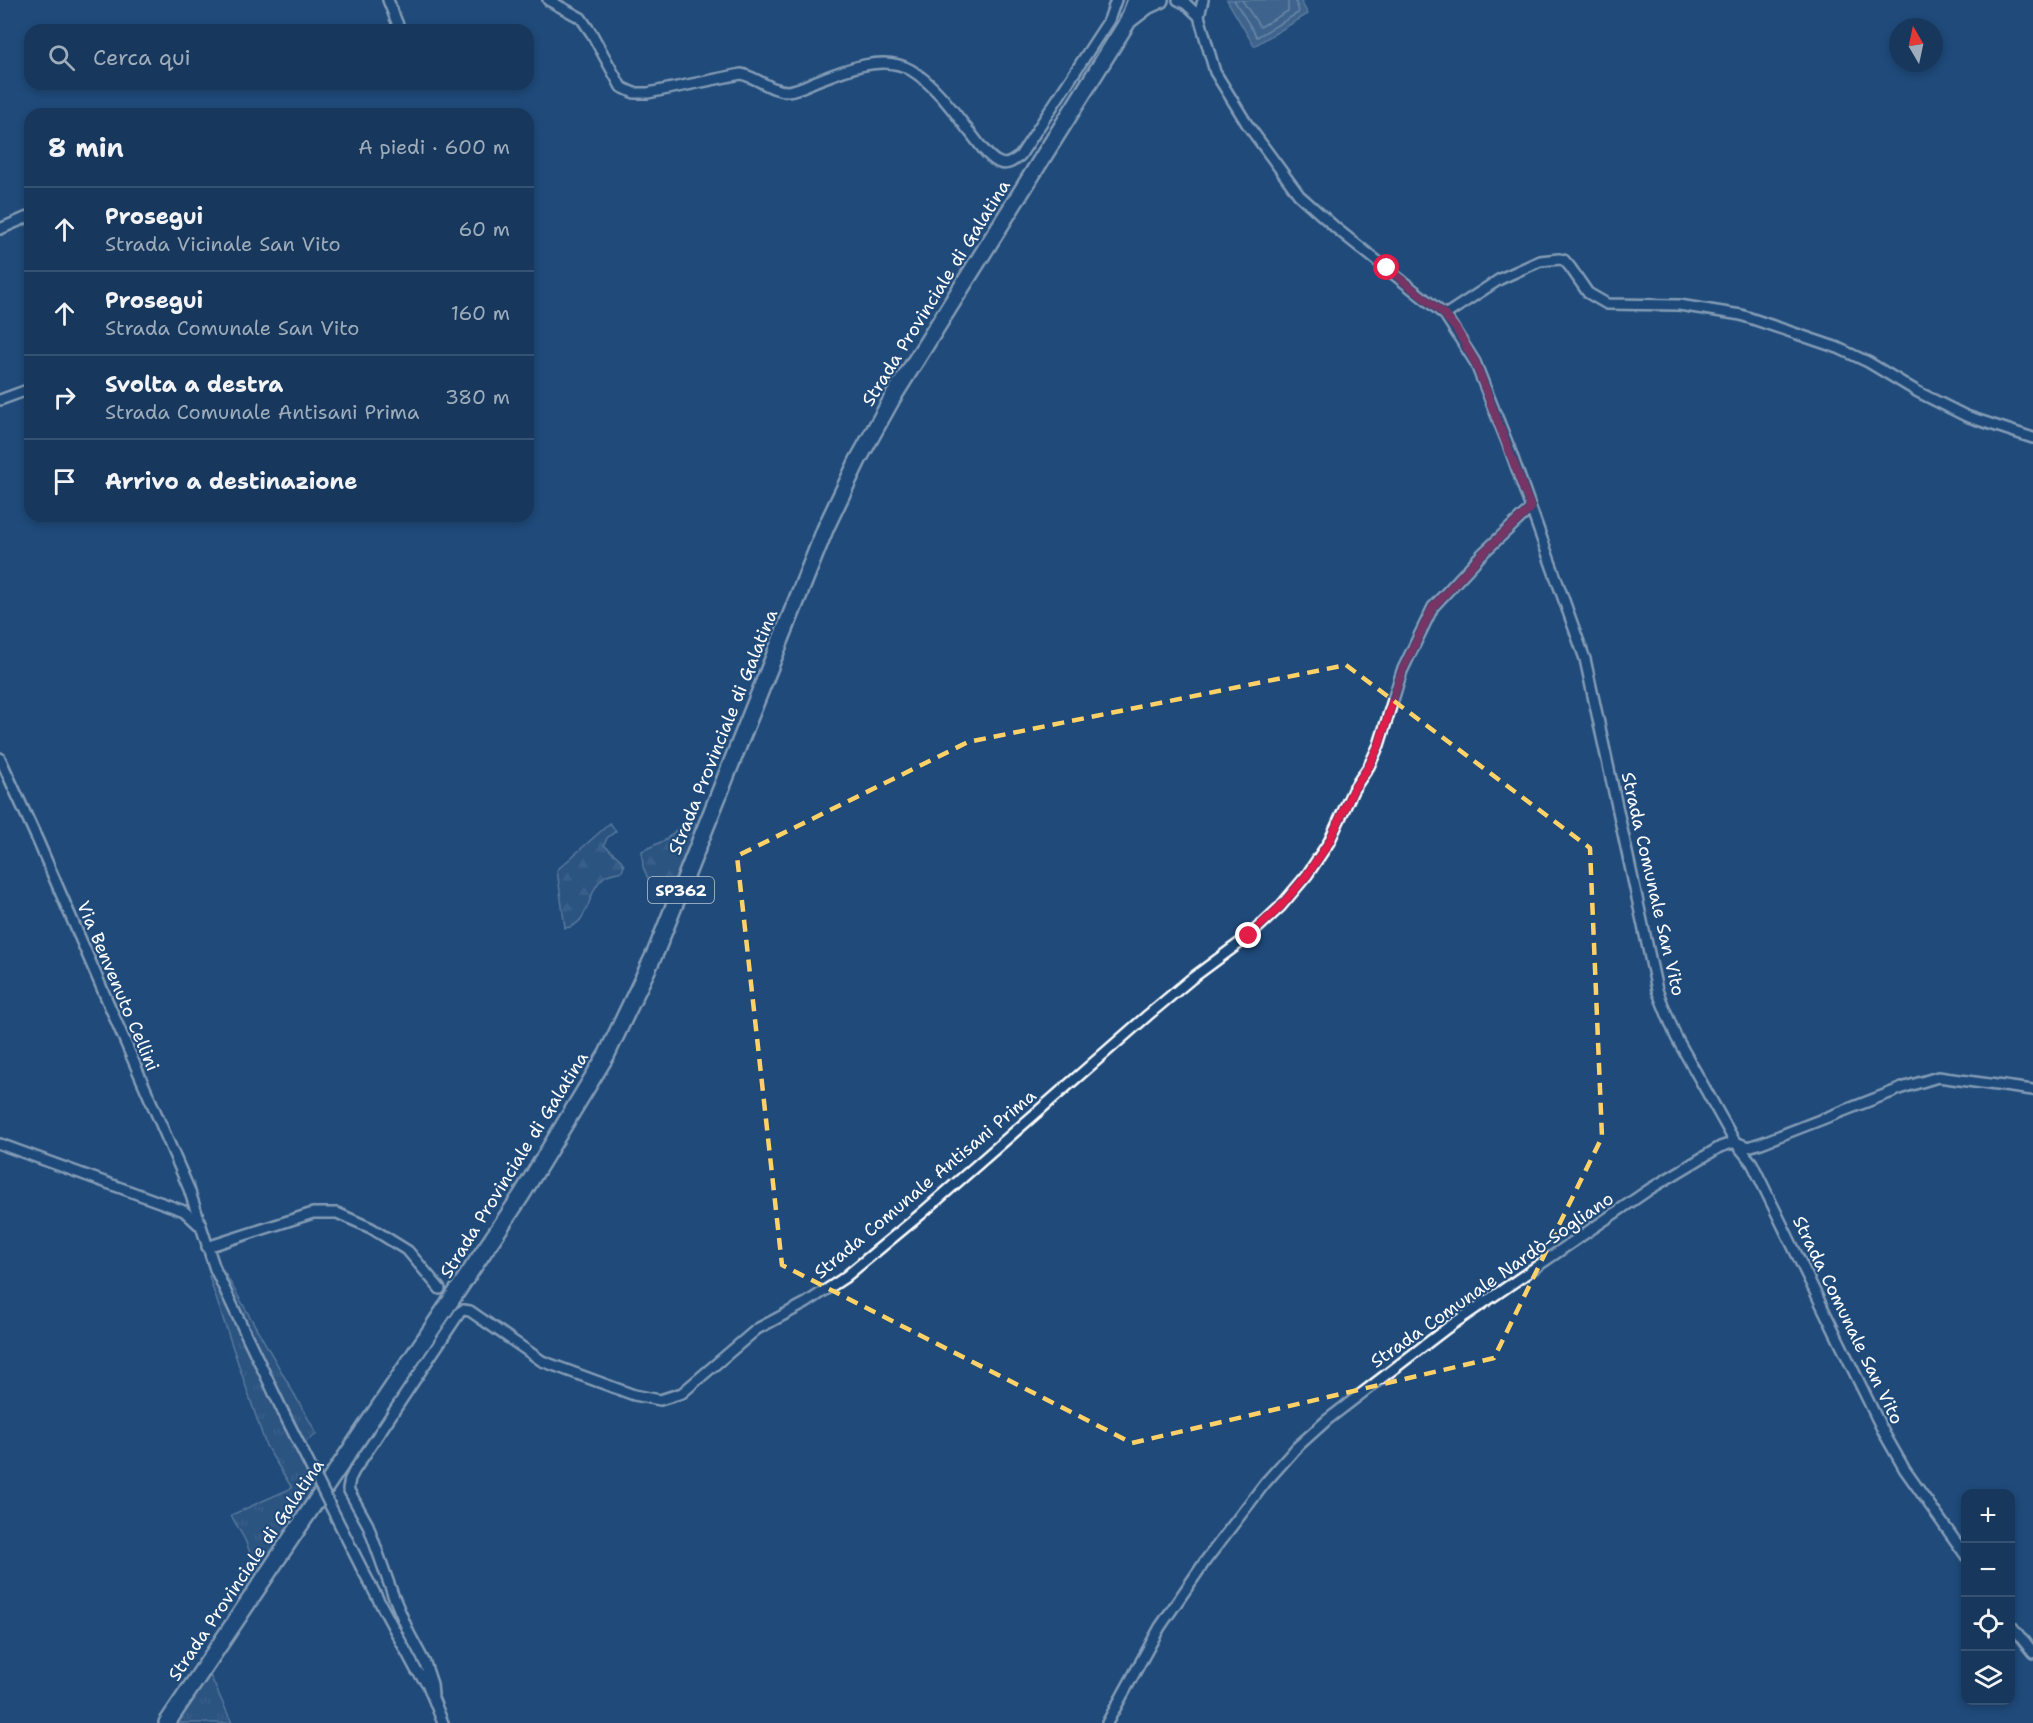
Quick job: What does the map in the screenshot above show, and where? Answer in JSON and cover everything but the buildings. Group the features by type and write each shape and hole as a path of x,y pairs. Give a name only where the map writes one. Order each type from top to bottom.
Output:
{"main road":[{"name":"Strada Provinciale di Galatina","path":"167,1723 521,1196 607,1054 656,951 826,527 858,460 892,397 1128,21 1136,0"},
{"name":"Strada Provinciale di Galatina","path":"1128,21 1147,6 1160,0"}],"street":[{"path":"388,0 398,24"},
{"path":"548,0 581,18 621,87 627,91 648,93 741,74 748,75 774,88 792,91 860,66 896,64 910,69 922,78 955,113 988,155 1000,163 1011,163 1020,156 1109,20 1116,0"},
{"path":"1178,0 1199,16 1203,0"},
{"name":"Strada Comunale San Vito","path":"1199,16 1215,72 1247,124 1299,195 1337,229 1445,315 1475,362 1586,659 1657,990 1676,1036 1735,1142 1752,1163 1900,1461 1961,1550"},
{"path":"0,229 24,219"},
{"path":"1445,315 1500,279 1540,261 1564,260 1588,293 1607,304 1680,305 1741,315 1838,348 1966,416 2033,438"},
{"path":"0,400 24,391"},
{"name":"Strada Comunale Antisani Prima","path":"433,1695 425,1663 405,1624 368,1525 350,1494 349,1484 354,1471 460,1312 470,1311 542,1361 634,1395 660,1400 682,1393 758,1329 806,1303 844,1278 921,1214 1148,1015 1191,979 1249,936 1280,907 1307,875 1329,842 1353,790 1369,766 1379,745 1402,671 1433,607 1482,554 1531,508"},
{"name":"Via Benvenuto Cellini","path":"0,758 189,1189 214,1269 361,1567 416,1670 433,1695"},
{"name":"Strada Comunale Nardò-Sogliano","path":"1107,1723 1160,1627 1206,1560 1265,1483 1297,1447 1327,1420 1447,1328 1650,1189 1720,1147 1735,1142 1748,1147 1761,1143 1905,1087 1938,1077 2033,1090"},
{"path":"0,1144 184,1211 201,1228"},
{"path":"207,1247 313,1213 337,1213 372,1228 408,1251 440,1289"},
{"path":"2015,1630 2033,1653"},
{"path":"433,1695 443,1723"}],"highlighted area":[{"path":"1346,665 1590,848 1602,1137 1494,1358 1132,1443 782,1265 737,856 968,742"}],"green space":[{"path":"688,820 697,824 679,876 659,885 650,883 643,867 642,851 665,840"},
{"path":"610,823 616,831 607,838 604,845 621,860 624,866 622,871 604,877 598,883 580,921 565,928 557,870"},
{"path":"225,1273 317,1434 305,1442 223,1274"},
{"path":"211,1275 315,1490 258,1573 245,1540 231,1515 292,1488 266,1446 212,1286 209,1276"},
{"path":"209,1673 232,1723 176,1723"}],"water":[{"path":"1227,0 1300,0 1308,14 1254,46"}],"route":[{"path":"1249,936 1280,907 1307,875 1329,842 1353,790 1369,766 1379,745 1402,671 1433,607 1482,554 1531,508 1475,362 1457,330 1445,315 1387,268"}]}
